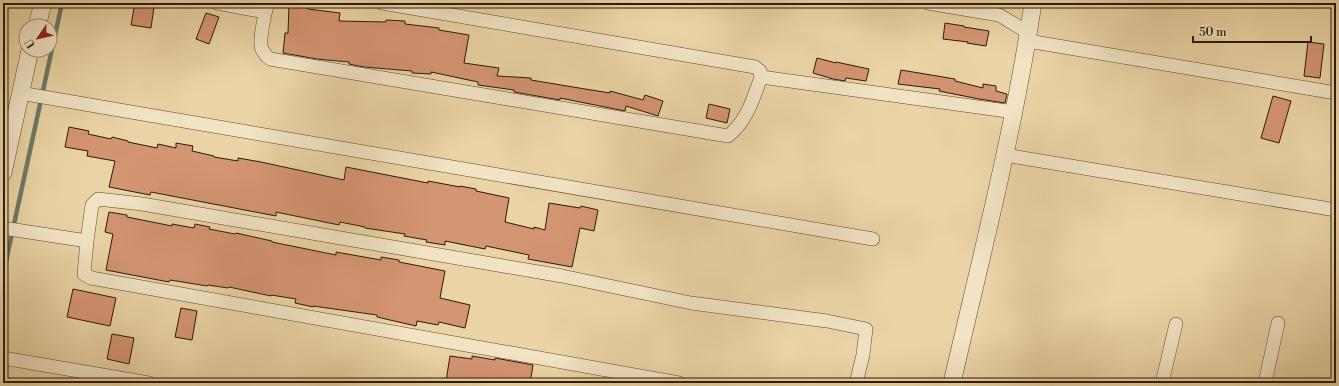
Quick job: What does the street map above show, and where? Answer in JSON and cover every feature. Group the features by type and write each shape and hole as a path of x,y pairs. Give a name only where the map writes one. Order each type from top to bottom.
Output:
{"street":[{"path":"39,18 43,3"},
{"path":"217,3 266,7 260,47 270,59 728,136 736,129 744,118 762,77"},
{"path":"382,3 756,67 762,77"},
{"path":"928,3 999,15 1028,37 1336,93"},
{"path":"952,383 1005,155 1028,37 1033,3"},
{"path":"3,173 28,58"},
{"path":"762,77 1014,112"},
{"path":"20,93 873,239"},
{"path":"1005,155 1336,210"},
{"path":"679,383 91,278 84,274 92,205 98,200 142,204 562,276 691,303 827,321 866,329 863,355 856,383"},
{"path":"3,228 32,234 87,241"},
{"path":"1162,383 1176,324"},
{"path":"1265,383 1278,324"},
{"path":"3,358 149,383"}],"building":[{"path":"135,3 154,7 151,28 131,25"},
{"path":"289,4 308,6 308,9 340,13 339,21 405,21 405,24 439,28 439,30 469,35 464,63 499,68 497,76 531,78 531,80 579,88 610,93 610,91 643,100 645,95 663,101 658,116 626,106 625,111 560,98 560,100 514,92 514,90 478,85 478,82 431,72 431,74 412,73 412,71 364,67 349,64 349,62 317,59 283,53 285,33 288,33"},
{"path":"206,13 219,17 209,44 196,39"},
{"path":"945,23 989,31 986,46 943,39"},
{"path":"1308,42 1324,44 1320,78 1304,76"},
{"path":"817,58 869,69 866,81 846,78 845,81 813,73"},
{"path":"901,70 955,79 955,81 983,88 983,84 996,86 996,91 1007,94 1005,103 939,91 940,89 898,84"},
{"path":"1273,96 1291,101 1279,143 1261,138"},
{"path":"709,104 730,109 727,123 706,118"},
{"path":"69,127 89,131 88,134 111,139 112,137 157,148 158,144 176,148 176,143 193,146 192,151 214,157 238,161 238,158 261,162 344,180 346,167 428,183 428,181 476,189 476,191 509,198 505,222 534,229 534,227 545,230 549,203 580,208 581,206 598,210 594,231 580,228 572,267 528,259 529,255 486,246 485,249 445,241 445,245 404,236 405,234 365,228 340,222 339,225 276,212 276,216 151,192 150,195 109,187 115,161 87,156 88,151 65,147"},
{"path":"109,212 172,226 172,224 194,228 195,224 210,227 209,229 236,233 336,255 336,252 381,260 381,257 445,271 440,298 470,305 465,328 439,322 438,325 417,321 416,326 377,317 377,315 313,307 295,303 296,299 271,296 229,287 207,286 170,280 169,282 106,270 113,234 105,232"},
{"path":"73,289 116,298 110,326 67,317"},
{"path":"181,308 197,311 192,340 175,337"},
{"path":"112,334 134,338 129,364 107,359"},
{"path":"450,356 472,359 472,356 495,360 495,358 533,365 530,383 460,383 446,381"}],"waterway":[{"path":"3,275 62,3"}]}
